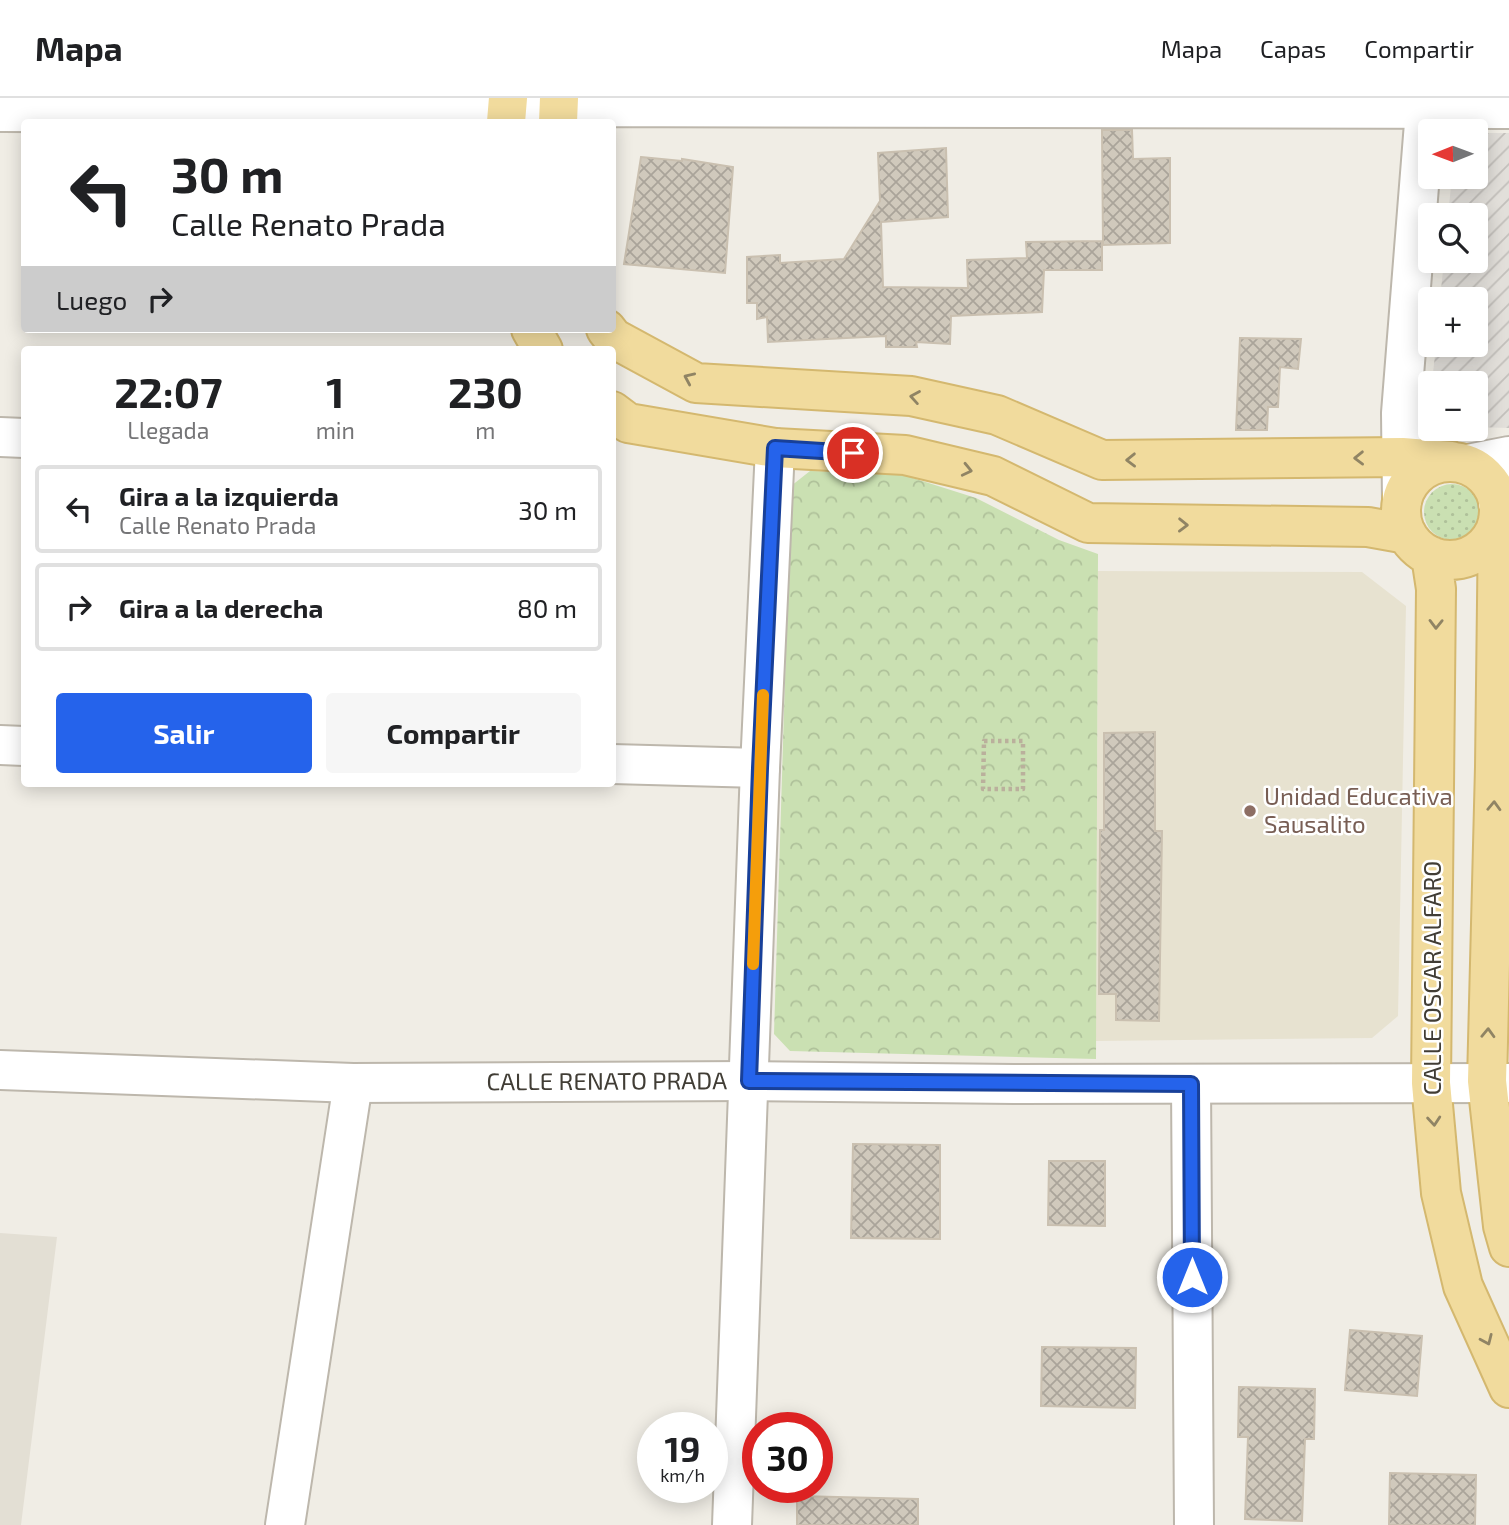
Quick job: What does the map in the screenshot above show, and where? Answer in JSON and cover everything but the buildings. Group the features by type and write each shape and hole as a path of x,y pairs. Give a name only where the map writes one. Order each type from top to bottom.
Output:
{"main road":[{"path":"609,333 613,338 696,383 911,396 997,415 1102,460 1402,457 1460,463 1483,474 1502,503 1498,1082 1503,1226 1509,1247"},
{"path":"618,421 775,448 905,456 992,476 1088,523 1413,530 1445,560 1460,559 1485,546 1493,534 1502,503"},
{"path":"1413,530 1408,484 1420,472 1435,464 1460,463"},
{"name":"CALLE OSCAR ALFARO","path":"1413,530 1436,589 1431,1083 1441,1193 1462,1286 1509,1388"}],"street":[{"path":"0,112 507,112 559,109 1426,103 1509,109"},
{"name":"CALLE OSCAR ALFARO","path":"1413,530 1402,457 1401,413 1426,103"},
{"path":"0,437 21,438"},
{"path":"732,1525 760,768 775,448"},
{"path":"1460,463 1509,456"},
{"path":"0,745 21,746"},
{"path":"616,764 760,768"},
{"name":"CALLE RENATO PRADA","path":"0,1070 353,1083 1498,1082"},
{"path":"285,1525 353,1083"},
{"path":"1191,1084 1194,1525"}],"path":[{"path":"984,741 1023,741 1023,789 983,789 984,741"}],"shaded area":[{"path":"1488,133 1509,133 1509,428 1488,427 1488,371 1433,371 1435,357 1488,357 1488,287 1441,287 1443,273 1488,273 1488,203 1449,203 1451,189 1488,189"},
{"name":"Unidad Educativa Sausalito","path":"1098,571 1362,572 1406,606 1398,1016 1372,1038 1096,1041"},
{"path":"0,1233 57,1237 21,1525 0,1525"}],"green space":[{"path":"810,471 897,473 976,498 1059,540 1098,554 1096,1059 790,1051 774,1034 791,486"},
{"path":"1446,484 1458,484 1468,488 1476,496 1480,512 1476,528 1468,536 1458,540 1446,540 1436,536 1428,528 1424,518 1424,506 1428,496 1436,488"}],"slow traffic":[{"path":"753,964 763,695"}],"place":[{"name":"Unidad Educativa Sausalito","path":"1250,811"}],"route":[{"path":"853,453 775,448 749,1081 1191,1084 1192,1277"}]}
